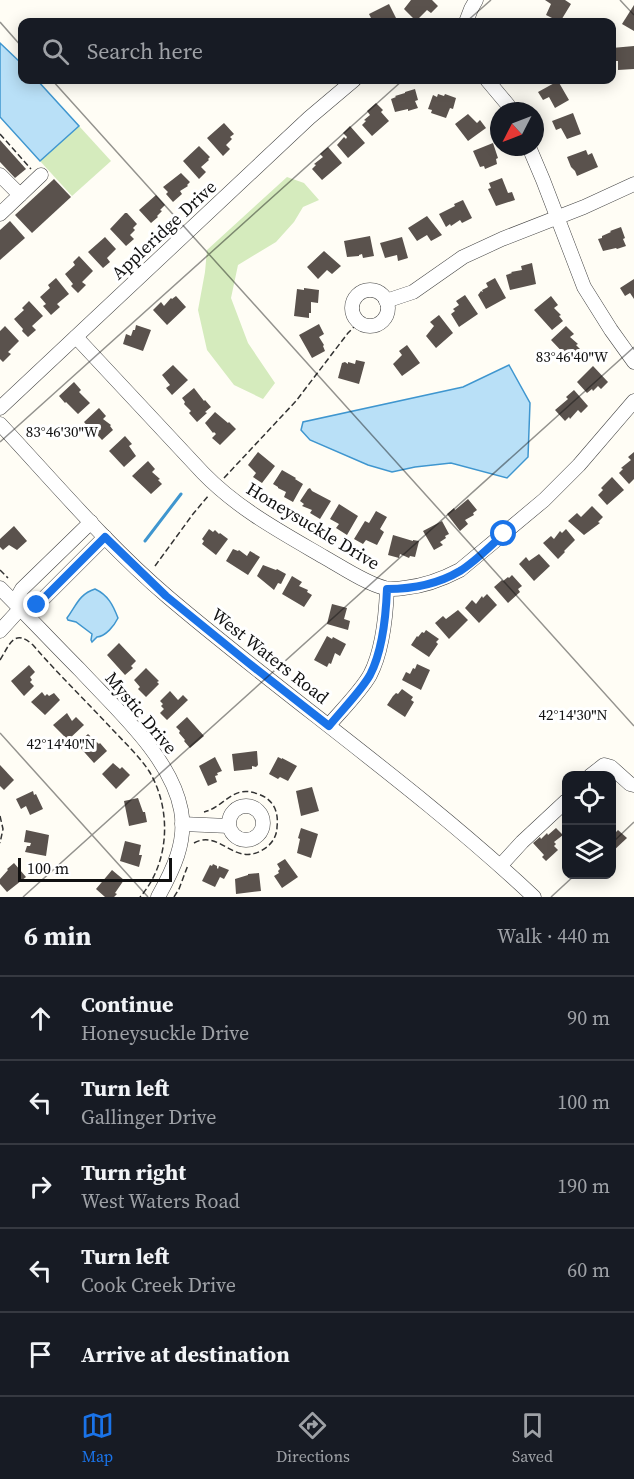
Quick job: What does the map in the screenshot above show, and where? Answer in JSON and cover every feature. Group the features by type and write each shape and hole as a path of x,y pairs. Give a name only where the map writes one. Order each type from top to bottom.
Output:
{"street":[{"path":"468,18 476,0"},
{"name":"Appleridge Drive","path":"0,408 309,118 349,84"},
{"path":"490,84 505,102"},
{"path":"533,156 584,287 634,362"},
{"path":"0,214 20,195 35,173"},
{"path":"0,175 20,195"},
{"path":"386,301 413,292 463,257 634,184"},
{"path":"375,291 381,294 386,301 385,317 374,326 359,322 352,312 353,301 362,292 375,291"},
{"name":"Honeysuckle Drive","path":"76,337 203,473 231,499 343,568 387,589 423,586 444,579 460,570 551,493 579,465 634,401"},
{"name":"West Waters Road","path":"0,424 105,537 166,596 501,866 534,897"},
{"path":"20,609 18,596 22,589 91,522"},
{"path":"0,631 20,609 30,609 37,605 105,537"},
{"name":"Mystic Drive","path":"0,588 123,715 164,766 181,811 182,840 177,857 158,897"},
{"path":"329,726 361,687 375,664 379,651 387,589"},
{"path":"596,771 604,765 615,771"},
{"path":"616,771 634,785"},
{"path":"501,866 522,842 562,806"},
{"path":"182,824 229,826"}],"path":[{"path":"0,134 35,173"},
{"path":"8,149 11,146"},
{"path":"14,156 17,152"},
{"path":"21,163 24,160"},
{"path":"225,477 296,401 359,322"},
{"path":"155,566 207,497"},
{"path":"0,660 13,640 19,637 24,638 127,745 149,772 163,805 165,829 164,844 155,874 141,897"},
{"path":"0,816 3,829 0,843"}],"green space":[{"path":"79,126 111,161 72,196 40,161"},
{"path":"287,177 304,183 319,200 303,207 294,222 276,242 238,265 231,298 248,343 275,383 263,399 234,385 207,350 198,310 207,250"}],"water":[{"path":"0,43 18,60 18,84 41,84 79,126 40,161 0,117"},
{"path":"509,365 530,403 528,457 507,478 451,463 392,472 368,465 310,440 301,430 303,422 463,387"},
{"path":"95,589 110,601 118,618 104,635 92,642 92,634 67,618 81,597"}],"building":[{"path":"411,0 432,0 438,6 431,13 427,10 419,18 413,18 404,9"},
{"path":"545,0 565,0 571,4 562,18 552,18 546,15 551,4"},
{"path":"389,4 396,18 371,18 369,14"},
{"path":"634,5 634,31 622,24"},
{"path":"634,46 634,69 618,70 616,48"},
{"path":"553,84 560,84 569,100 555,108 549,97 543,100 538,92"},
{"path":"415,89 418,100 415,101 418,108 395,112 391,99"},
{"path":"438,94 456,98 453,109 450,108 446,118 431,113 432,110 428,109 433,95 437,97"},
{"path":"376,103 389,121 372,136 362,125 370,115 367,111"},
{"path":"573,113 581,134 567,139 561,128 556,130 552,121"},
{"path":"468,114 477,123 480,120 486,128 468,141 455,124"},
{"path":"224,123 234,134 226,145 230,149 223,156 207,138"},
{"path":"350,126 365,143 348,158 337,145 344,137 346,139 343,133"},
{"path":"0,140 26,169 15,178 0,162"},
{"path":"490,144 490,156 497,156 497,164 485,169 484,166 480,167 473,151"},
{"path":"199,146 210,157 201,167 206,172 199,179 183,161"},
{"path":"328,147 342,163 322,180 312,169 316,165 314,164 323,157 320,154"},
{"path":"586,150 588,155 592,153 598,167 577,176 567,157"},
{"path":"181,173 190,182 173,202 163,187"},
{"path":"502,178 508,193 512,192 515,200 496,206 488,189 491,188 489,183"},
{"path":"54,179 71,197 32,233 15,215"},
{"path":"156,195 165,205 158,217 151,223 139,210"},
{"path":"463,200 472,218 462,223 460,220 446,227 439,214"},
{"path":"125,213 137,224 130,235 134,239 126,246 110,229"},
{"path":"427,216 442,235 431,241 427,235 417,241 408,228"},
{"path":"10,221 25,238 0,260 0,230"},
{"path":"621,227 626,246 603,251 598,239"},
{"path":"370,236 374,256 363,258 362,254 347,257 344,241"},
{"path":"105,237 116,249 107,258 110,262 103,268 88,252"},
{"path":"402,237 408,258 398,261 397,255 385,258 380,243"},
{"path":"324,251 341,266 332,274 327,270 318,279 307,267"},
{"path":"79,256 93,271 82,282 86,285 78,293 71,286 73,284 65,274 75,265 73,262"},
{"path":"532,263 536,284 510,290 506,275 522,270 521,266"},
{"path":"56,278 69,294 57,304 60,307 51,315 43,306 46,304 40,297 50,288 48,285"},
{"path":"495,278 506,298 486,309 478,295 488,287 486,283"},
{"path":"634,279 634,299 630,293 625,296 620,288"},
{"path":"304,288 319,290 318,303 311,302 309,318 294,316 297,289 304,290"},
{"path":"465,295 478,314 459,327 451,314 455,311 453,309 459,305 456,301"},
{"path":"176,296 186,307 167,325 153,310 161,302 164,306"},
{"path":"551,296 558,305 554,308 563,321 552,330 534,310"},
{"path":"29,301 43,316 32,326 36,330 28,337 14,319 24,310 22,308"},
{"path":"439,315 453,333 436,348 426,336 434,326 430,322"},
{"path":"319,324 324,334 319,337 325,351 312,358 299,335"},
{"path":"136,325 151,330 143,351 123,344 126,334 131,336"},
{"path":"5,326 19,341 8,352 11,354 3,362 0,359 0,331"},
{"path":"566,326 574,334 570,337 580,349 569,359 551,340"},
{"path":"407,345 420,363 402,376 393,364 402,355 399,351"},
{"path":"356,360 365,362 359,384 338,378 342,363 355,364"},
{"path":"173,365 188,380 172,395 166,388 170,385 162,375"},
{"path":"593,366 608,382 601,389 598,386 587,393 577,382"},
{"path":"74,382 81,390 79,392 90,403 78,414 59,396"},
{"path":"194,388 211,407 197,422 189,413 191,411 182,398"},
{"path":"574,390 588,406 581,413 578,410 565,421 555,410 568,399 566,397"},
{"path":"99,408 106,416 103,419 111,425 113,430 102,440 84,422"},
{"path":"215,412 236,429 220,445 212,438 216,434 205,423"},
{"path":"125,436 132,444 129,446 136,456 124,467 109,451"},
{"path":"258,452 275,466 262,483 253,477 256,473 248,465"},
{"path":"634,452 634,479 629,484 619,473 623,469 621,468 631,460 628,457"},
{"path":"148,461 155,469 152,472 162,484 151,494 132,476"},
{"path":"282,470 303,484 293,502 284,497 286,492 273,484"},
{"path":"612,477 624,490 607,505 598,495 603,490 601,488"},
{"path":"310,488 331,501 320,519 310,513 312,510 302,506 304,504 300,501"},
{"path":"468,499 477,510 473,513 474,515 465,520 468,524 460,531 447,514"},
{"path":"339,504 358,516 347,535 336,528 339,524 330,519"},
{"path":"592,506 603,517 598,522 600,523 584,535 568,521 577,513 581,517"},
{"path":"376,511 387,517 380,529 384,532 377,545 366,540 363,544 354,539 365,521 369,523"},
{"path":"442,521 449,534 440,542 443,545 434,550 423,531"},
{"path":"14,526 27,541 17,550 9,545 3,550 0,547 0,539"},
{"path":"209,529 213,532 215,530 228,539 216,555 202,544 204,541 202,539"},
{"path":"566,529 575,540 558,559 543,543 551,536 554,539 560,531 562,533"},
{"path":"393,535 419,541 415,557 410,556 409,558 400,554 399,558 388,555"},
{"path":"233,549 247,556 250,551 260,557 248,575 226,561"},
{"path":"539,554 550,566 534,581 519,564 526,557 529,561"},
{"path":"263,565 286,574 281,584 278,583 274,590 257,576"},
{"path":"512,575 522,586 518,589 520,592 508,603 494,587"},
{"path":"292,576 302,582 299,586 308,590 307,592 312,595 304,607 282,594"},
{"path":"487,594 497,605 479,623 465,608 472,600 476,604 482,596 483,598"},
{"path":"332,604 347,608 344,619 350,621 348,630 327,624"},
{"path":"458,610 468,620 449,639 435,623 443,616 446,619"},
{"path":"426,630 439,639 429,657 411,645 417,636"},
{"path":"327,636 346,644 340,656 335,653 331,664 329,663 327,667 314,660"},
{"path":"119,643 136,661 131,666 133,668 125,675 107,655"},
{"path":"417,664 430,670 421,690 402,680 406,672 410,674"},
{"path":"29,665 35,672 30,677 32,680 30,682 34,686 24,696 11,681"},
{"path":"146,668 159,681 157,682 159,684 146,697 138,689 140,687 134,680"},
{"path":"402,689 413,697 411,700 414,702 405,717 387,705"},
{"path":"170,691 178,700 183,695 188,700 167,720 160,713 164,709 160,701"},
{"path":"42,692 45,696 54,693 60,700 45,715 31,702"},
{"path":"67,713 72,721 76,717 84,725 68,740 53,725"},
{"path":"187,717 204,736 190,748 176,727"},
{"path":"88,734 107,751 94,763 77,744"},
{"path":"257,751 258,765 256,767 234,771 232,754"},
{"path":"215,757 222,771 215,776 217,782 208,786 199,766"},
{"path":"278,757 297,766 288,781 269,774"},
{"path":"113,763 120,769 122,767 130,775 116,789 102,774"},
{"path":"0,765 14,780 4,790 0,786"},
{"path":"312,787 319,811 301,816 296,791"},
{"path":"33,791 43,809 30,815 26,806 21,809 16,799"},
{"path":"138,798 147,822 129,826 124,801"},
{"path":"301,828 318,834 311,858 297,853"},
{"path":"556,828 562,834 554,842 558,850 546,861 542,857 544,855 533,843 547,833 548,835"},
{"path":"26,830 49,835 46,856 25,852 31,843 24,842"},
{"path":"618,830 627,838 616,848"},
{"path":"125,841 141,845 139,855 142,855 139,867 120,861"},
{"path":"285,859 298,877 282,888 274,876 279,873 280,869 277,864"},
{"path":"14,863 26,877 7,892 0,884 0,879"},
{"path":"213,864 218,869 219,866 229,870 224,879 220,877 215,887 202,881 210,865"},
{"path":"112,870 124,880 114,897 105,897 96,889"},
{"path":"259,873 261,891 236,894 235,879"}],"waterway":[{"path":"145,541 181,494"}],"route":[{"path":"37,605 105,537 166,596 329,726 361,687 375,664 379,651 387,589 423,586 444,579 460,570 504,534"}]}
